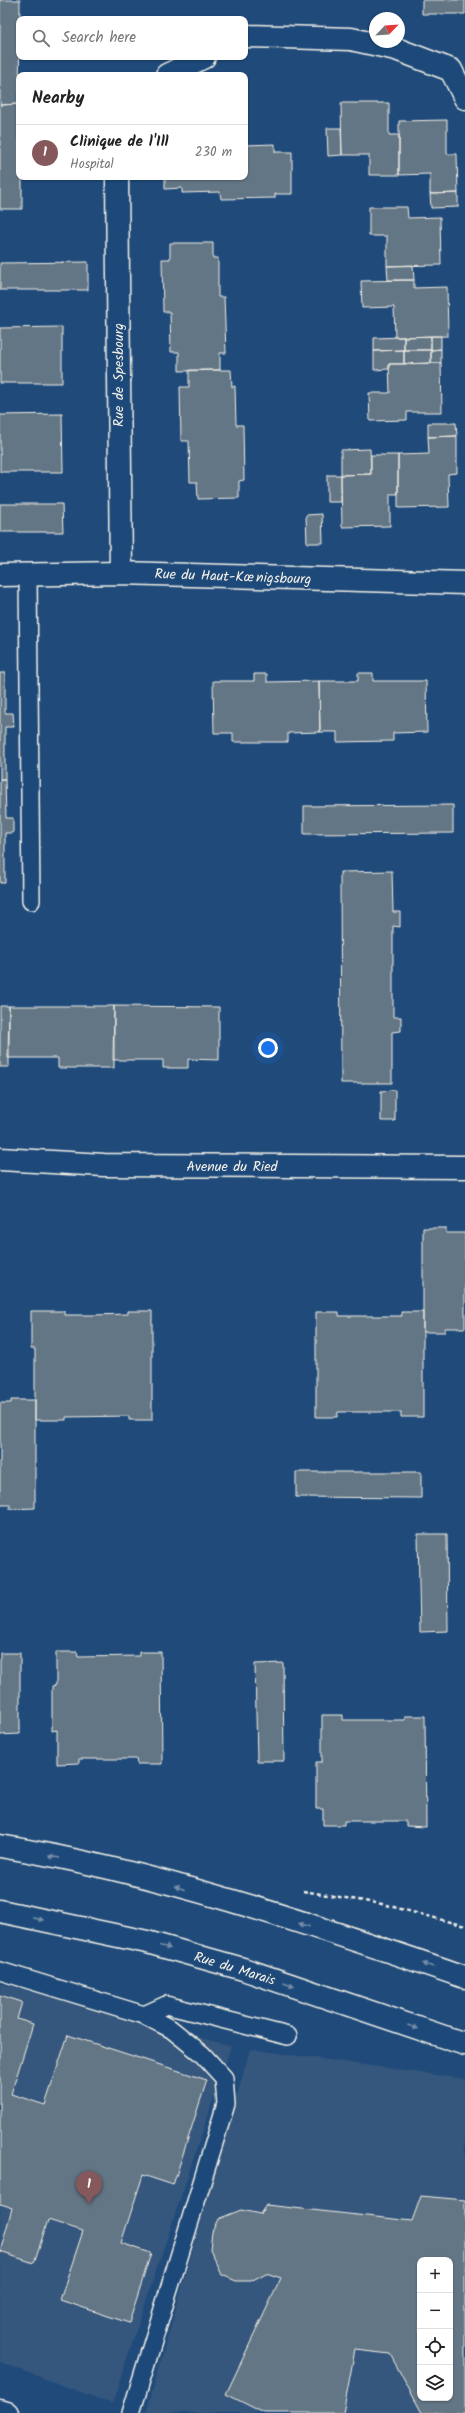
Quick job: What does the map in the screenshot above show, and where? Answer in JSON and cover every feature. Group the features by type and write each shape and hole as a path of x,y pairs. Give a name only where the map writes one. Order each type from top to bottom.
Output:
{"street":[{"path":"248,36 351,39 396,49 451,70 465,98"},
{"path":"174,72 198,60"},
{"name":"Rue de Spesbourg","path":"118,180 120,573"},
{"name":"Rue du Haut-Kœnigsbourg","path":"0,575 120,573 465,582"},
{"name":"Avenue du Ried","path":"0,1159 104,1165 465,1167"},
{"path":"0,1846 115,1869 368,1944 465,1977"},
{"name":"Rue du Marais","path":"0,1911 147,1942 243,1969 465,2044"},
{"path":"0,2411 7,2413"}],"lane":[{"path":"28,575 31,901"},
{"path":"0,1971 144,2015 171,2029 202,2054 224,2078 226,2104 131,2413"},
{"path":"144,2015 166,2005 288,2036"}],"shaded area":[{"path":"0,1983 231,2046 112,2404 0,2362"},
{"path":"250,2049 465,2079 465,2413 146,2413"}],"building":[{"path":"0,0 20,0 20,16 16,16 16,60 19,60 19,72 16,72 16,104 0,105"},
{"path":"422,0 465,0 465,14 422,14"},
{"path":"341,103 389,103 389,135 399,135 399,175 369,175 369,155 342,155"},
{"path":"16,104 16,180 22,180 22,209 0,209 0,105"},
{"path":"447,120 447,154 457,154 458,193 430,194 430,174 399,175 399,121"},
{"path":"327,128 341,128 342,155 328,156"},
{"path":"275,144 275,152 292,152 292,194 275,194 275,198 221,199 220,192 182,193 182,188 165,189 165,180 248,180 248,145"},
{"path":"458,193 458,207 431,208 430,194"},
{"path":"369,207 407,207 408,218 440,217 441,265 387,266 387,236 369,236"},
{"path":"170,243 213,243 213,258 218,258 218,297 224,297 226,353 220,353 220,370 179,371 179,352 171,352 170,312 163,312 162,259 170,259"},
{"path":"88,262 88,290 0,290 0,263"},
{"path":"413,265 414,280 388,280 387,266"},
{"path":"414,280 414,288 447,287 448,336 395,337 394,307 362,308 361,281"},
{"path":"62,327 62,383 0,383 0,328"},
{"path":"431,336 431,350 404,350 404,337"},
{"path":"431,336 441,336 441,349 431,350"},
{"path":"404,337 404,350 374,351 374,338"},
{"path":"441,349 441,363 431,363 431,350"},
{"path":"404,350 404,364 389,364 389,369 374,370 374,351"},
{"path":"404,350 431,350 431,363 404,364"},
{"path":"441,363 442,412 407,412 407,420 370,421 369,393 390,393 389,364"},
{"path":"189,370 231,370 232,387 235,386 236,425 243,425 244,480 239,481 239,498 198,499 197,482 190,482 189,441 181,441 180,387 189,387"},
{"path":"62,414 63,472 0,472 0,415"},
{"path":"428,423 456,423 457,436 428,437"},
{"path":"457,436 457,473 448,474 449,507 398,508 398,455 429,454 428,437"},
{"path":"370,449 371,474 341,475 341,450"},
{"path":"371,455 398,455 398,494 390,494 390,526 342,527 341,475 371,474"},
{"path":"327,475 341,475 341,502 327,502"},
{"path":"0,504 62,504 63,532 0,532"},
{"path":"322,514 323,543 307,543 306,515"},
{"path":"0,673 5,673 5,713 13,713 14,727 5,727 5,779 0,779"},
{"path":"358,673 373,673 373,681 426,681 427,732 393,733 393,741 337,742 337,732 320,732 319,681 358,681"},
{"path":"254,674 267,674 267,682 319,681 320,732 288,733 288,742 233,742 233,733 214,733 213,681 254,681"},
{"path":"0,779 5,779 6,818 13,818 13,833 5,833 5,883 0,883"},
{"path":"453,805 453,833 304,834 304,806"},
{"path":"392,871 393,912 400,912 400,927 393,926 393,1017 401,1017 401,1031 392,1032 392,1083 341,1083 340,872"},
{"path":"0,1006 9,1006 9,1067 0,1067"},
{"path":"9,1006 114,1006 114,1068 58,1068 58,1058 8,1058"},
{"path":"114,1006 219,1007 219,1060 188,1059 188,1068 163,1068 163,1060 113,1060"},
{"path":"395,1090 395,1121 381,1121 381,1091"},
{"path":"423,1228 446,1228 446,1233 465,1233 465,1328 445,1328 445,1332 423,1332"},
{"path":"31,1311 64,1311 64,1315 92,1315 128,1314 128,1311 152,1311 152,1420 129,1420 129,1416 66,1417 66,1420 35,1420 35,1349 31,1349"},
{"path":"316,1312 339,1312 339,1316 402,1316 401,1312 423,1312 423,1417 401,1417 401,1412 338,1412 337,1417 316,1417"},
{"path":"11,1400 35,1400 35,1508 10,1509 10,1505 0,1505 0,1403 11,1403"},
{"path":"296,1472 421,1472 421,1498 296,1497"},
{"path":"418,1534 447,1534 448,1631 420,1632"},
{"path":"56,1652 77,1652 78,1657 139,1656 139,1652 161,1652 162,1764 137,1764 136,1759 79,1759 79,1763 57,1764 57,1730 52,1731 52,1686 56,1685"},
{"path":"0,1653 20,1653 20,1734 0,1735"},
{"path":"283,1663 284,1761 257,1761 255,1664"},
{"path":"322,1715 343,1715 343,1720 405,1720 405,1716 425,1716 426,1827 406,1826 406,1821 344,1821 344,1825 323,1825 323,1809 316,1809 316,1762 322,1762"},
{"path":"0,1995 22,2002 17,2019 33,2024 11,2094 45,2105 68,2035 207,2080 173,2185 143,2175 121,2243 151,2253 129,2323 60,2300 83,2231 48,2220 34,2263 0,2252 12,2208 0,2204"},
{"path":"421,2196 465,2200 465,2413 422,2413 390,2354 355,2350 343,2413 264,2413 226,2394 281,2278 266,2273 251,2281 236,2281 222,2275 210,2249 212,2232 218,2219 241,2210 260,2214 266,2205 412,2221"}],"place":[{"name":"Clinique de l'Ill","path":"89,2204"}]}
